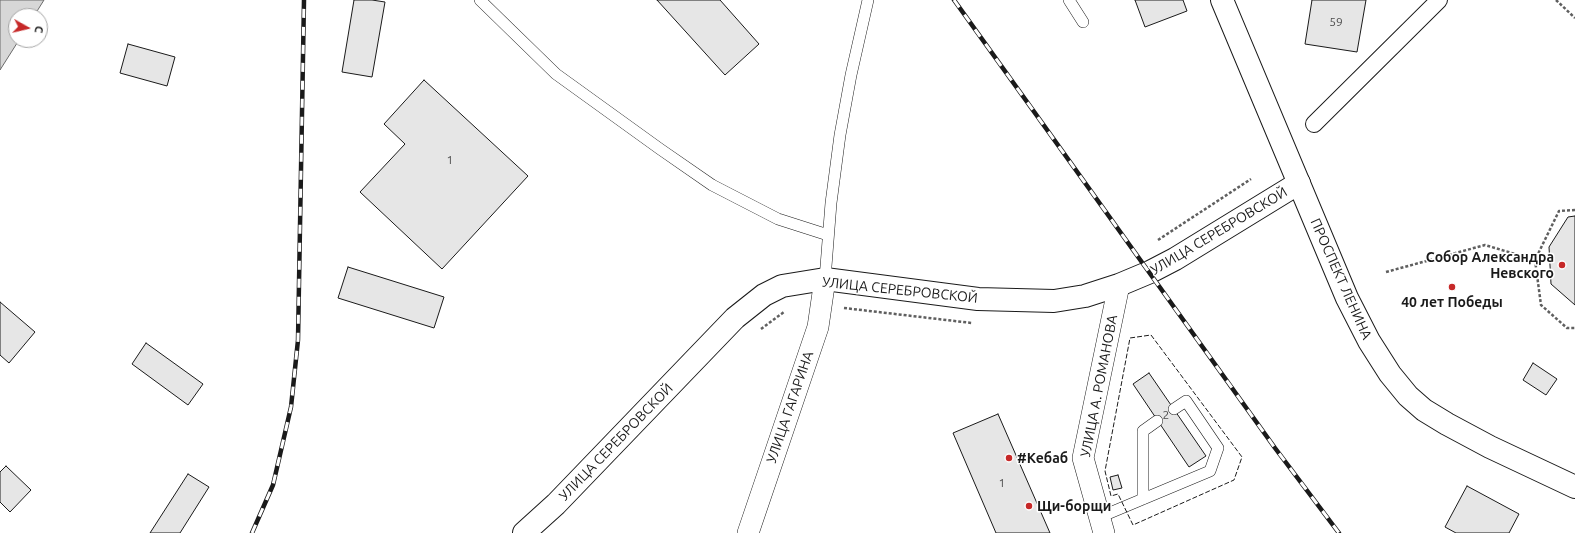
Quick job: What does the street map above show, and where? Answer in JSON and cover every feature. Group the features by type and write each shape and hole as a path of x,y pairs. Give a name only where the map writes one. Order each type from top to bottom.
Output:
{"street":[{"name":"ПРОСПЕКТ ЛЕНИНА","path":"1222,0 1347,298 1365,334 1390,374 1408,396 1424,410 1490,447 1575,487"},
{"path":"1314,124 1439,0"},
{"name":"УЛИЦА СЕРЕБРОВСКОЙ","path":"524,533 556,504 736,318 764,295 782,286 825,279 978,299 1054,301 1085,296 1119,285 1176,259 1299,183"},
{"name":"УЛИЦА ГАГАРИНА","path":"748,533 818,327 825,279"},
{"name":"УЛИЦА А. РОМАНОВА","path":"1102,525 1083,458 1119,285"}],"lane":[{"path":"480,0 556,74 712,185 778,219 828,235"},
{"path":"825,279 828,235 840,135 851,75 868,0"},
{"path":"1069,0 1083,22"},
{"path":"1102,525 1143,499 1210,471 1218,448 1186,401 1174,409"},
{"path":"1143,499 1143,431 1158,421"}],"path":[{"path":"1556,0 1575,18"},
{"path":"1575,210 1558,211 1535,260 1541,305 1567,328 1575,328"},
{"path":"1386,272 1485,245 1535,260"}],"shaded area":[{"path":"0,0 44,0 39,8 8,8 8,48 14,48 0,70"}],"building":[{"path":"354,0 385,2 372,77 342,72"},
{"path":"657,0 720,0 759,44 725,75"},
{"path":"1135,0 1183,0 1187,11 1145,27"},
{"path":"1312,0 1366,0 1357,52 1305,44"},
{"path":"128,44 175,57 167,86 120,73"},
{"path":"424,80 528,176 442,269 360,192 405,144 384,124"},
{"name":"Собор Александра Невского","path":"1575,216 1575,305 1551,284 1549,247 1568,217"},
{"path":"348,267 444,297 434,328 338,298"},
{"path":"0,302 35,332 9,363 0,355"},
{"path":"146,343 203,384 188,405 132,364"},
{"path":"1533,363 1557,379 1546,395 1523,380"},
{"path":"1149,373 1206,456 1189,467 1133,384"},
{"path":"998,414 1050,533 996,533 953,433"},
{"path":"6,466 31,490 10,512 0,502 0,472"},
{"path":"188,474 209,487 180,533 150,533"},
{"path":"1118,475 1122,488 1113,490 1110,477"},
{"path":"1467,486 1519,514 1509,533 1456,533 1445,527"}],"railway":[{"path":"252,533 273,485 291,407 298,340 304,0"},
{"path":"954,0 1275,448 1339,533"}],"fence":[{"path":"1151,335 1242,457 1234,480 1133,525 1118,494 1111,496 1105,471 1130,338 1151,335"}],"place":[{"name":"Собор Александра Невского","path":"1562,265"},
{"name":"40 лет Победы","path":"1452,287"},
{"name":"#Кебаб","path":"1009,458"},
{"name":"Щи-борщи","path":"1029,506"}]}
